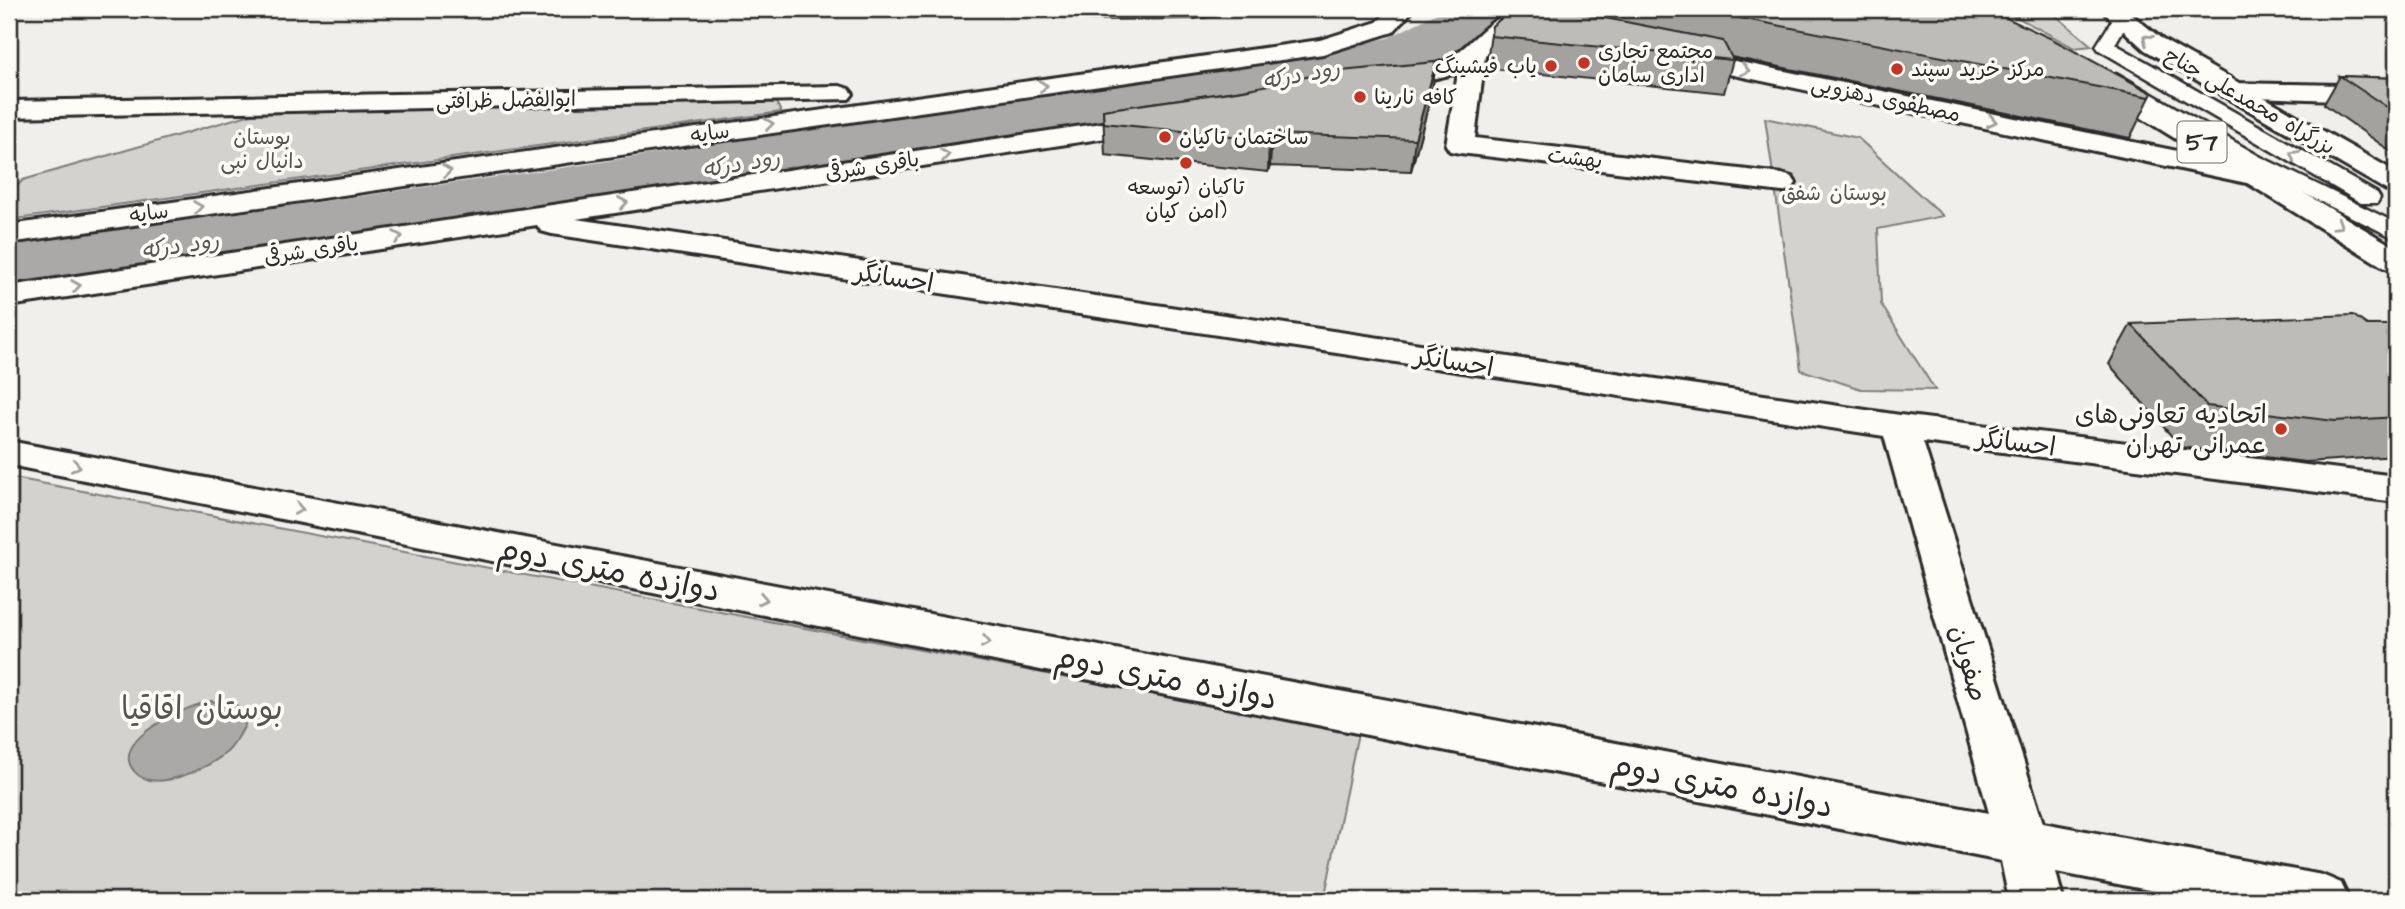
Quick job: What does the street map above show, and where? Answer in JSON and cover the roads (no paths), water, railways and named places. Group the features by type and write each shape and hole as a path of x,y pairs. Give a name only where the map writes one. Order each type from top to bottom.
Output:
{"main road":[{"name":"سایه","path":"9,234 1323,47 1385,27 1403,9"},
{"name":"بزرگراه محمدعلی جناح","path":"2116,13 2154,46 2396,184"},
{"path":"1359,88 1451,67 1473,54 1510,21 1560,32"},
{"name":"مصطفوی دهزویی","path":"1658,52 2261,177"},
{"name":"بهشت","path":"1473,54 1460,145 1782,183"},
{"name":"57","path":"2080,64 2396,261"},
{"name":"ابوالفضل ظرافتی","path":"9,109 1004,91"},
{"path":"2231,91 2396,94"},
{"name":"باقری شرقی","path":"9,296 1188,118"},
{"name":"احسانگر","path":"514,220 1900,427 2396,489"},
{"name":"صفویان","path":"1900,427 2022,843 2036,900"},
{"name":"دوازده متری دوم","path":"9,453 2322,900"}],"lane":[{"path":"2116,13 2105,46 2396,213"},
{"path":"2080,64 2252,160 2396,232"}],"waterway":[{"name":"رود درکه","path":"9,270 568,190 1310,74 1410,51 1447,34 1464,22"}],"place":[{"name":"مجتمع تجاری اداری سامان","path":"1584,63"},
{"name":"یاب فیشینگ","path":"1551,66"},
{"name":"مرکز خرید سپند","path":"1897,69"},
{"name":"کافه نارینا","path":"1360,97"},
{"name":"ساختمان تاکیان","path":"1165,137"},
{"name":"تاکیان (توسعه امن کیان)","path":"1186,163"},
{"name":"اتحادیه تعاونی‌های عمرانی تهران","path":"2281,429"}],"park label":[{"name":"بوستان دانیال نبی","path":"262,149"},
{"name":"بوستان شفق","path":"1834,193"},
{"name":"بوستان اقاقیا","path":"202,708"}]}
